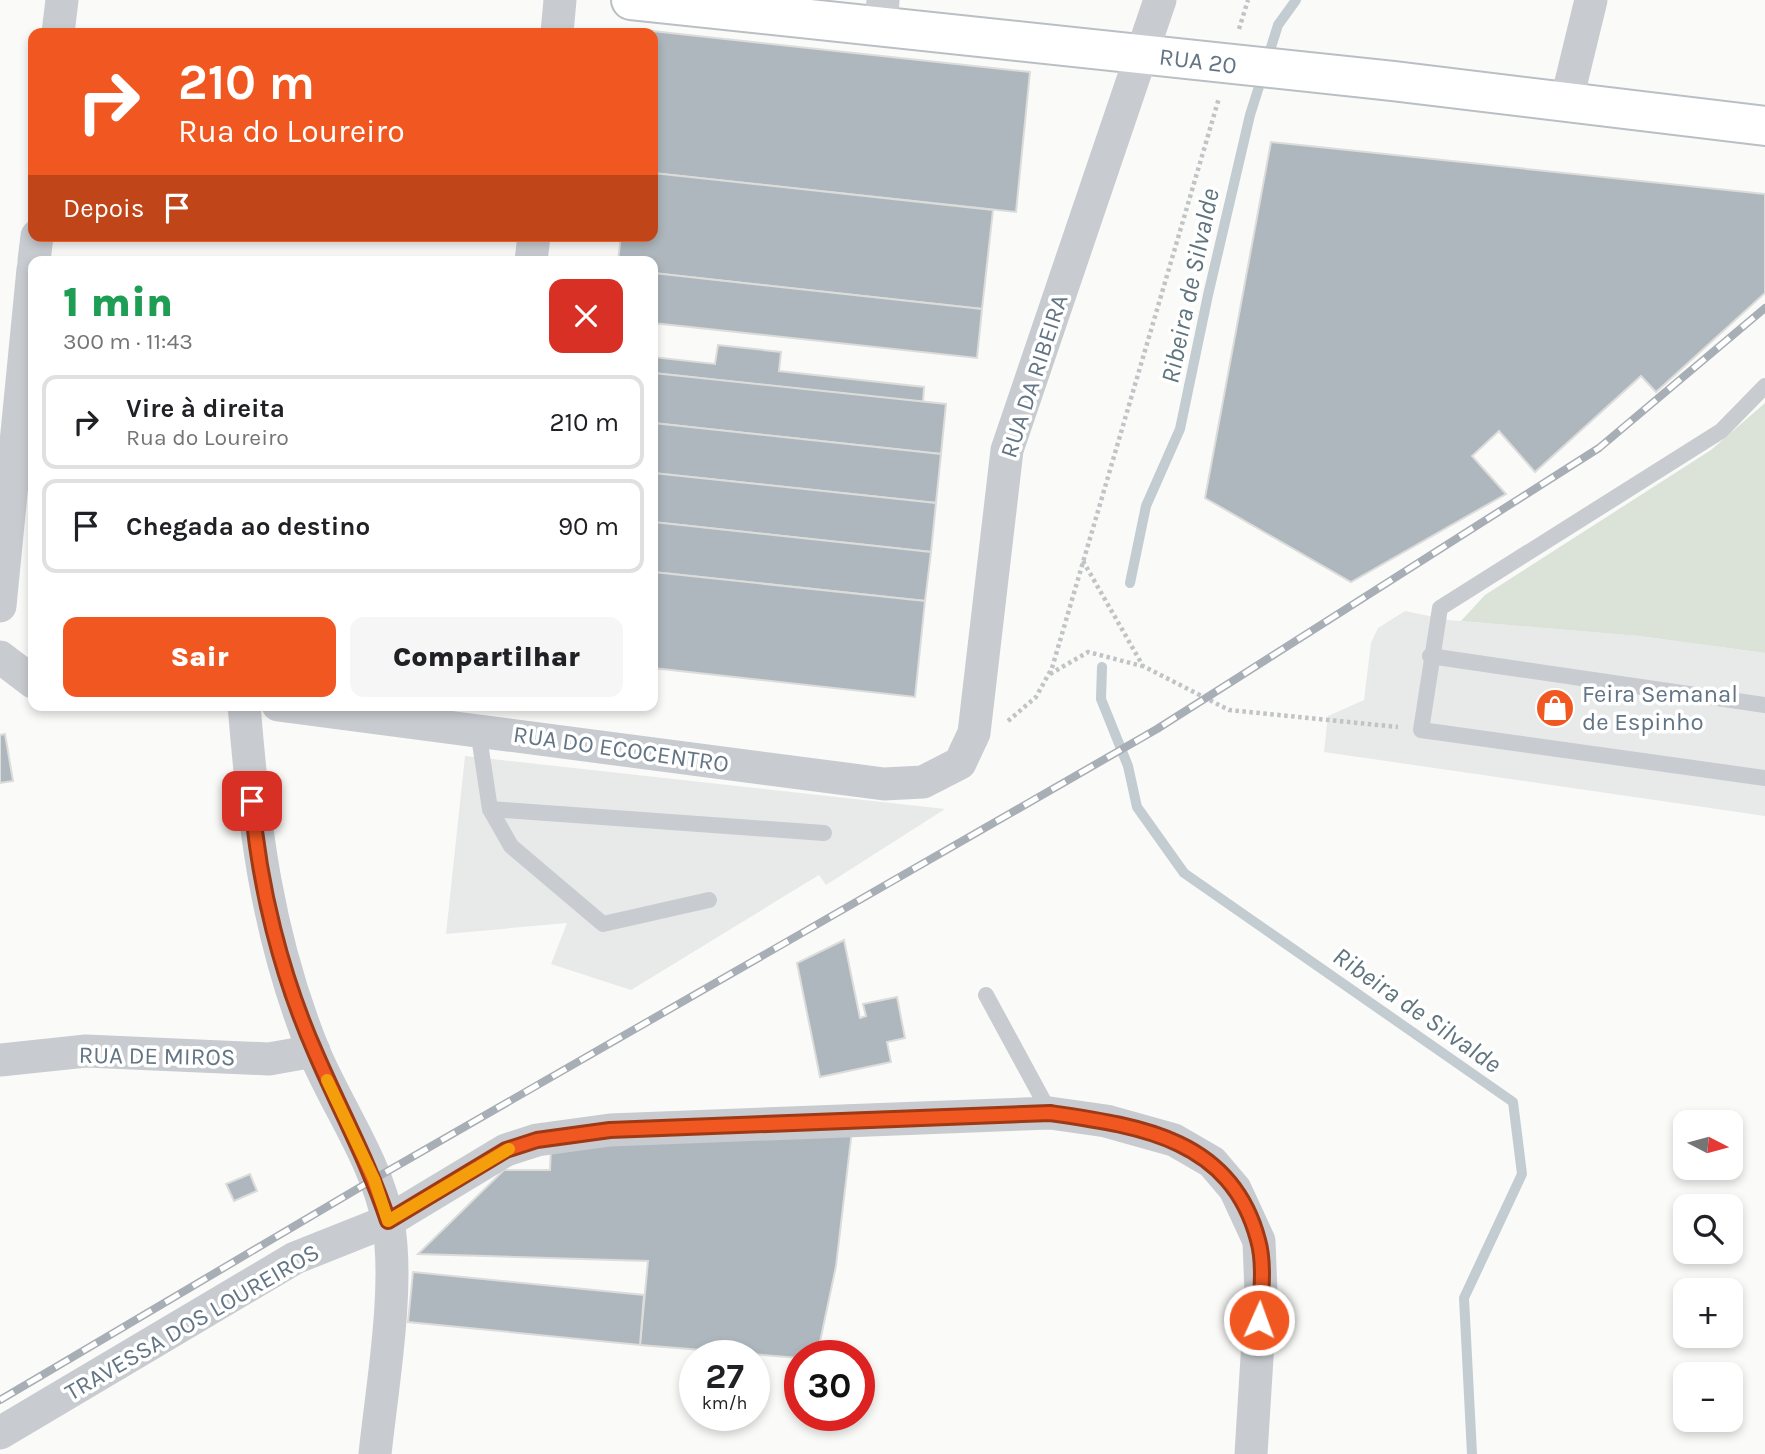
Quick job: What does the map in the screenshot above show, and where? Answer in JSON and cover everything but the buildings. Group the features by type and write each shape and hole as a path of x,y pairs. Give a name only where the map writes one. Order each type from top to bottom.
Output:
{"main road":[{"name":"RUA 20","path":"631,0 882,13 1142,54 1765,127"}],"street":[{"path":"59,28 62,0"},
{"path":"557,28 560,0"},
{"name":"RUA DA RIBEIRA","path":"960,763 974,733 1007,450 1160,0"},
{"path":"1566,103 1591,0"},
{"path":"0,606 28,320"},
{"path":"0,657 28,678"},
{"path":"244,711 254,825 277,946 314,1051 374,1179 388,1221 391,1260 375,1454"},
{"name":"RUA DO ECOCENTRO","path":"316,711 479,718 884,784 923,782 960,763"},
{"name":"RUA DE MIROS","path":"0,1060 86,1051 269,1059 314,1051"},
{"name":"TRAVESSA DOS LOUREIROS","path":"0,1433 295,1258 388,1221 506,1150 537,1140 610,1130 1050,1113 1106,1121 1174,1140 1212,1162 1235,1189 1259,1241 1261,1293 1251,1454"}],"lane":[{"path":"1765,386 1721,431 1440,608 1430,656 1421,730 1765,778"},
{"path":"1430,656 1765,705"},
{"path":"479,718 489,809 511,846 603,925 709,900"},
{"path":"489,809 824,833"},
{"path":"986,995 1050,1113"}],"path":[{"path":"960,763 1035,697 1048,675 1083,561 1259,69"},
{"path":"1083,561 1143,666"},
{"path":"1048,675 1088,652 1143,666 1229,710 1421,730"}],"shaded area":[{"path":"1765,403 1765,653 1639,636 1461,621 1485,595 1711,450"},
{"name":"Feira Semanal de Espinho","path":"1405,611 1448,620 1639,636 1765,653 1765,816 1324,752 1328,716 1364,700 1371,643 1378,628"},
{"path":"465,756 945,809 826,885 819,875 631,990 551,964 567,923 446,934"}],"waterway":[{"name":"Ribeira de Silvalde","path":"1267,60 1278,25 1296,0"},
{"name":"Ribeira de Silvalde","path":"1130,583 1146,506 1180,429 1250,115 1263,74"},
{"name":"Ribeira de Silvalde","path":"1102,667 1101,699 1128,766 1137,807 1184,873 1513,1102 1522,1174 1464,1298 1472,1454"}],"railway":[{"path":"0,1400 374,1179 1157,729 1599,448 1765,308"}],"slow traffic":[{"path":"327,1080 374,1179 388,1221 509,1149"}],"place":[{"name":"Feira Semanal de Espinho","path":"1555,708"}],"route":[{"path":"252,801 254,825 277,946 314,1051 374,1179 388,1221 506,1150 537,1140 610,1130 1050,1113 1106,1121 1174,1140 1212,1162 1235,1189 1259,1241 1259,1320"}]}
